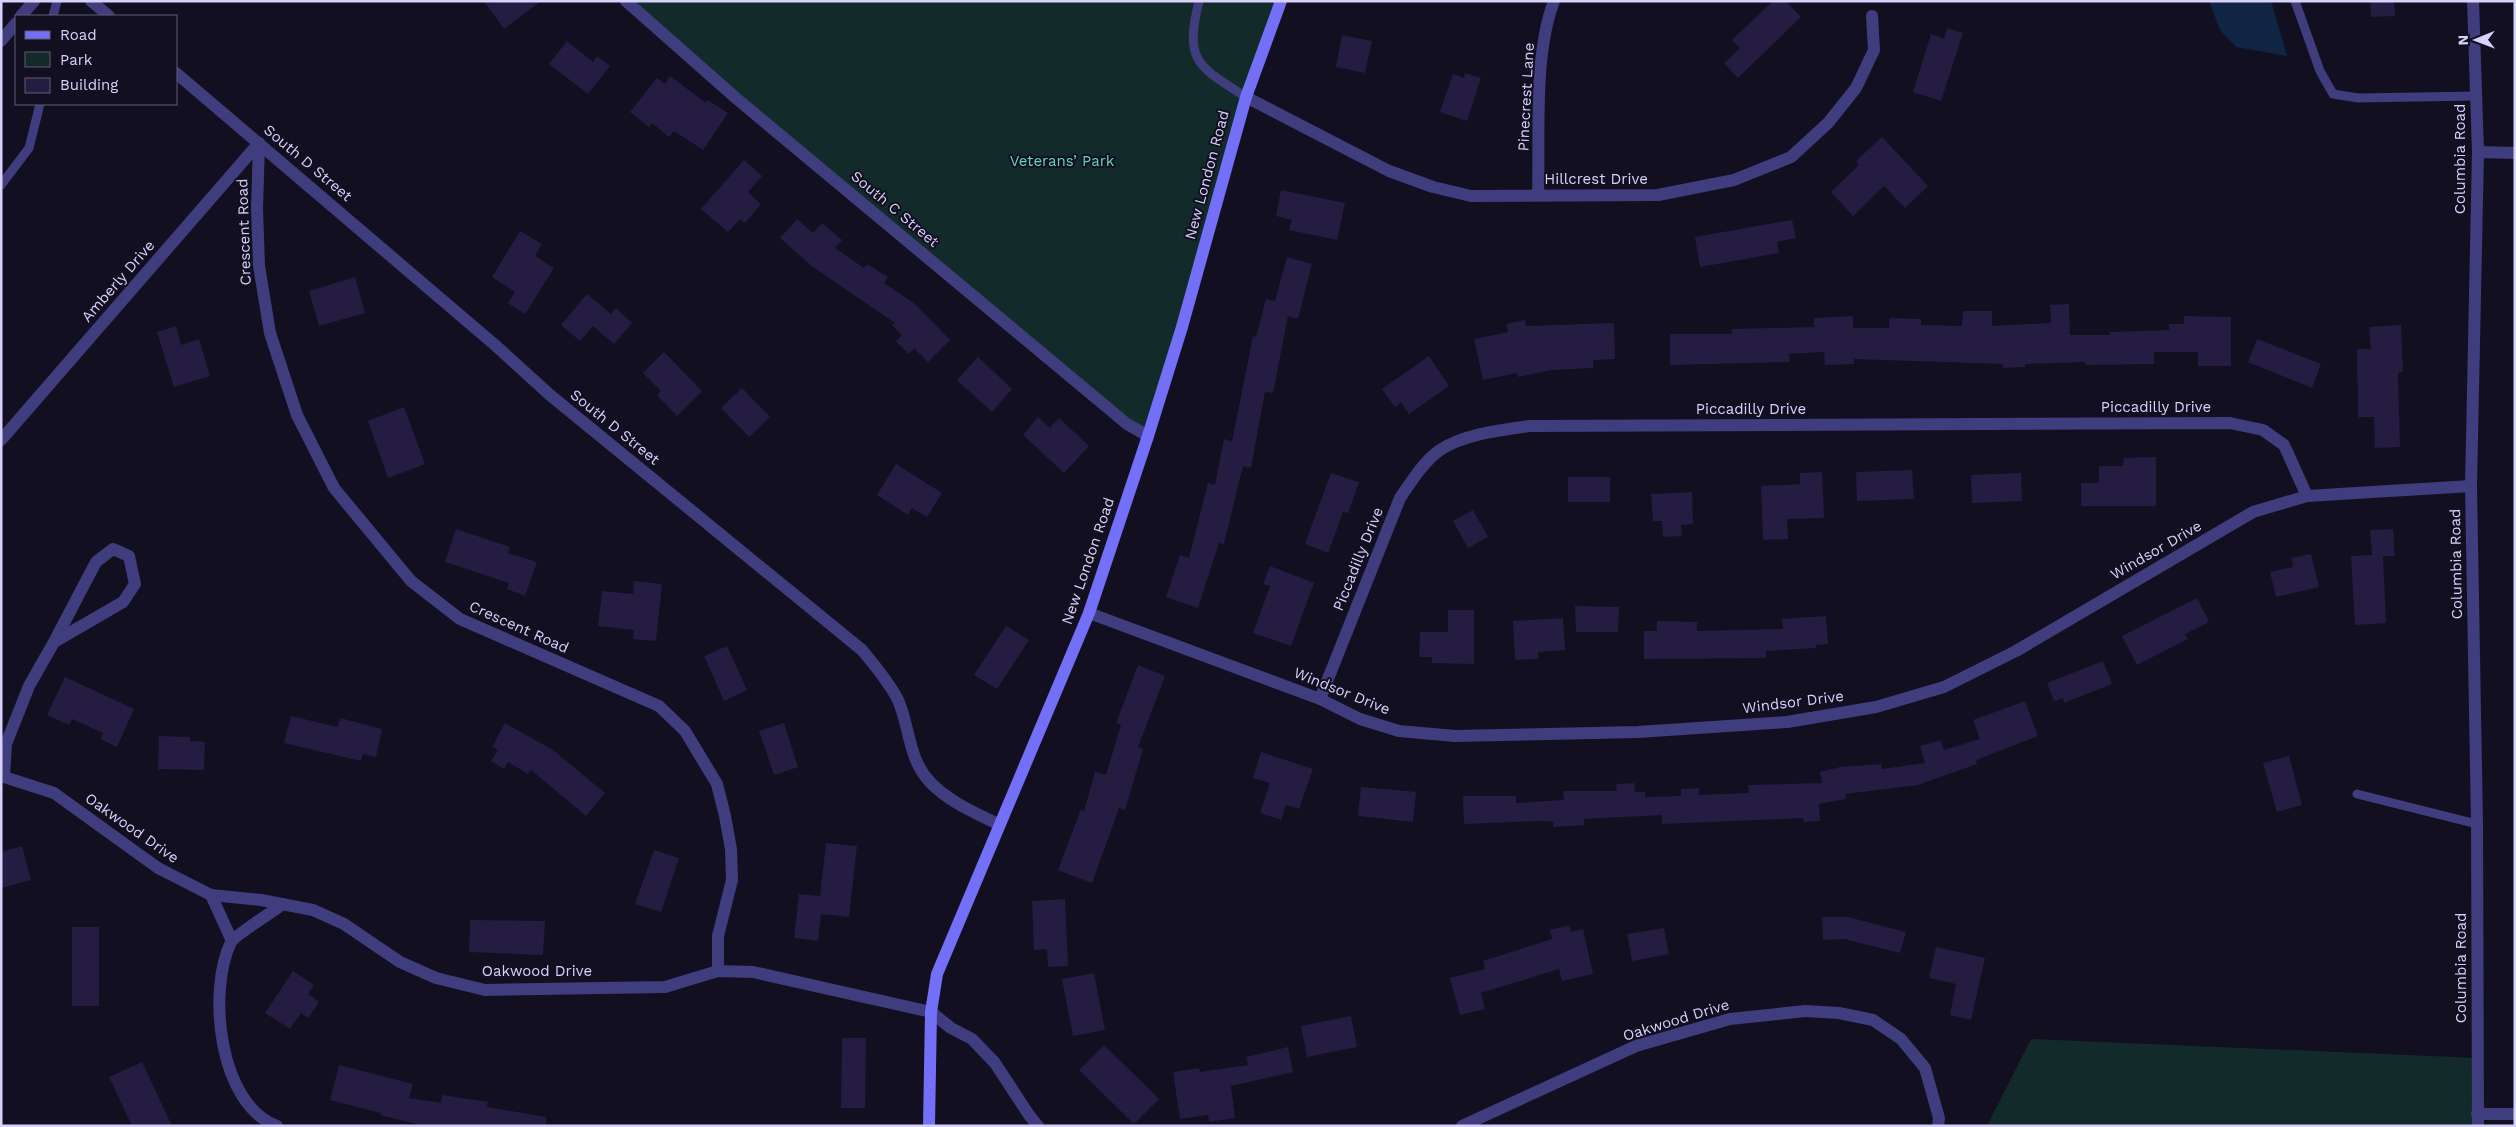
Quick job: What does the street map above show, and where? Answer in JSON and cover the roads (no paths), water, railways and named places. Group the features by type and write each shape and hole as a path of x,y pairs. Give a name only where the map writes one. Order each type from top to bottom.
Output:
{"street":[{"path":"23,15 34,1"},
{"path":"91,1 108,15"},
{"name":"South C Street","path":"626,1 737,99 1104,405 1127,424 1148,436"},
{"name":"New London Road","path":"929,1126 931,1012 937,974 998,824 1089,613 1182,327 1246,97 1281,1"},
{"name":"Pinecrest Lane","path":"1538,195 1541,66 1546,23 1554,1"},
{"name":"Columbia Road","path":"2473,1 2478,152 2471,486 2477,824 2478,1120"},
{"name":"Hillcrest Drive","path":"1246,97 1390,172 1433,187 1471,196 1658,196 1734,180 1791,157 1828,124 1856,88 1874,50 1872,16"},
{"path":"1,41 15,24"},
{"name":"South D Street","path":"178,75 495,345 550,395 862,650 884,677 898,701 913,756 929,781 955,803 998,824"},
{"name":"Amberly Drive","path":"1,440 259,143"},
{"name":"Crescent Road","path":"259,143 257,208 259,266 270,333 297,415 334,488 411,581 460,619 659,706 685,731 717,784 731,850 732,880 718,936 718,972"},
{"path":"2478,152 2515,154"},
{"name":"Piccadilly Drive","path":"1320,699 1400,498 1415,475 1440,450 1480,434 1530,426 2230,423 2263,430 2284,445 2307,496"},
{"name":"Windsor Drive","path":"1089,613 1320,699 1360,719 1399,731 1455,736 1638,732 1787,722 1876,707 1944,687 2016,651 2253,512 2307,496 2471,486"},
{"path":"2,776 6,744 29,686 96,562 113,549 129,556 135,584 123,602 54,642"},
{"name":"Oakwood Drive","path":"2,776 54,792 158,868 211,895 260,900 313,910 344,924 400,962 436,978 485,990 666,987 718,972 753,972 931,1012 951,1028 972,1039 989,1057 1038,1126"},
{"path":"211,895 232,941"},
{"path":"277,1126 270,1123 243,1100 226,1057 220,1025 222,975 232,941 283,904"},
{"name":"Oakwood Drive","path":"1462,1126 1636,1046 1730,1019 1805,1011 1839,1013 1873,1020 1901,1039 1925,1068 1939,1118 1938,1126"},
{"path":"2478,1120 2515,1114"}],"lane":[{"path":"53,15 57,1"},
{"path":"1199,1 1193,38 1195,56 1210,74 1246,97"},
{"path":"2295,1 2320,71 2333,94 2358,98 2476,96"},
{"path":"1,185 29,148 40,105"},
{"path":"2357,794 2477,824"}],"water":[{"path":"2209,1 2271,1 2287,56 2236,47 2220,30"}],"park label":[{"name":"Veterans’ Park","path":"1062,161"}]}
